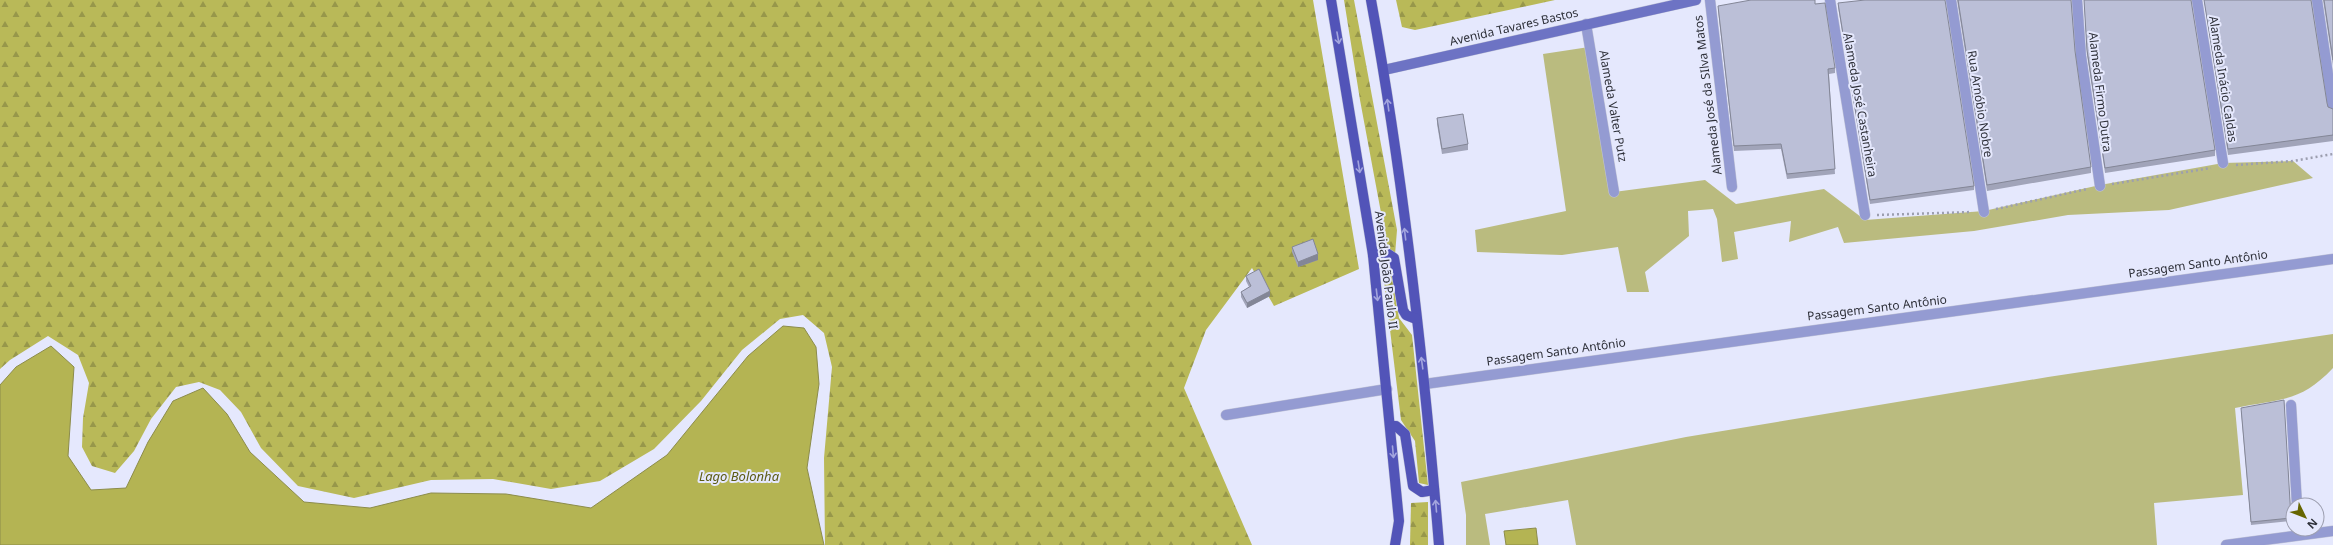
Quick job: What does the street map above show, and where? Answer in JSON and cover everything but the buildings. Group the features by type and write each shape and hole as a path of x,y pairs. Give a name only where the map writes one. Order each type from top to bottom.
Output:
{"main road":[{"name":"Avenida João Paulo II","path":"1331,0 1373,255 1391,426 1399,521 1395,545"},
{"name":"Avenida João Paulo II","path":"1371,0 1384,70 1425,384 1439,545"},
{"name":"Avenida Tavares Bastos","path":"1384,70 1696,0"},
{"path":"1373,255 1385,252 1394,258 1403,310 1406,315 1416,319"},
{"path":"1391,426 1396,426 1405,434 1413,486 1422,492 1434,490"}],"street":[{"name":"Alameda José da SIlva Matos","path":"1710,0 1732,187"},
{"name":"Alameda José Castanheira","path":"1830,0 1865,215"},
{"name":"Rua Arnóbio Nobre","path":"1951,0 1984,212"},
{"name":"Alameda Firmo Dutra","path":"2077,0 2081,56 2100,186"},
{"name":"Alameda Inácio Caldas","path":"2197,0 2223,165"},
{"path":"2317,0 2333,108"},
{"name":"Alameda Valter Putz","path":"1586,24 1614,192"},
{"name":"Passagem Santo Antônio","path":"1425,384 2333,259"},
{"path":"1226,415 1387,389"},
{"path":"2291,404 2297,497"},
{"path":"2226,545 2285,534"}],"path":[{"path":"1865,215 1984,212 2156,175 2223,165 2293,161 2333,154"}],"green space":[{"path":"0,0 1313,0 1359,269 1274,306 1252,268 1206,330 1184,388 1252,545 825,545 824,458 832,367 824,333 803,315 780,319 742,350 701,401 654,449 600,481 551,489 493,479 431,480 354,498 298,486 261,448 241,412 220,390 199,382 176,387 151,419 134,451 115,473 92,466 82,447 83,418 89,383 78,355 48,336 10,360 0,369"},
{"path":"1344,0 1354,0 1397,230 1395,255 1385,248 1382,218 1360,100"},
{"path":"1396,0 1555,0 1415,30 1402,27"},
{"path":"1589,47 1614,192 1705,180 1736,204 1824,189 1865,220 1984,211 2100,185 2223,163 2293,161 2313,178 2169,210 2068,215 1974,231 1844,243 1838,227 1789,242 1791,221 1734,232 1738,259 1722,262 1717,219 1713,209 1688,211 1689,236 1645,272 1649,292 1627,292 1618,247 1562,255 1477,252 1475,230 1566,211 1543,54"},
{"path":"1382,264 1390,265 1399,318 1412,335 1428,485 1419,483 1415,441 1401,420"},
{"path":"2333,334 2333,368 2310,388 2299,394 2277,401 2235,408 2243,495 2154,503 2157,545 1576,545 1568,500 1485,514 1490,545 1466,545 1466,515 1461,482 1686,437 2048,377"},
{"path":"1428,502 1428,545 1410,545 1411,503"}],"water":[{"name":"Lago Bolonha","path":"783,326 804,328 816,347 819,384 807,468 824,545 0,545 0,385 16,367 51,346 74,367 68,456 91,490 126,488 148,442 173,401 203,388 227,414 250,452 304,502 370,508 431,493 506,494 591,508 667,455 748,356"},
{"path":"1536,528 1538,545 1506,545 1504,531"}]}
